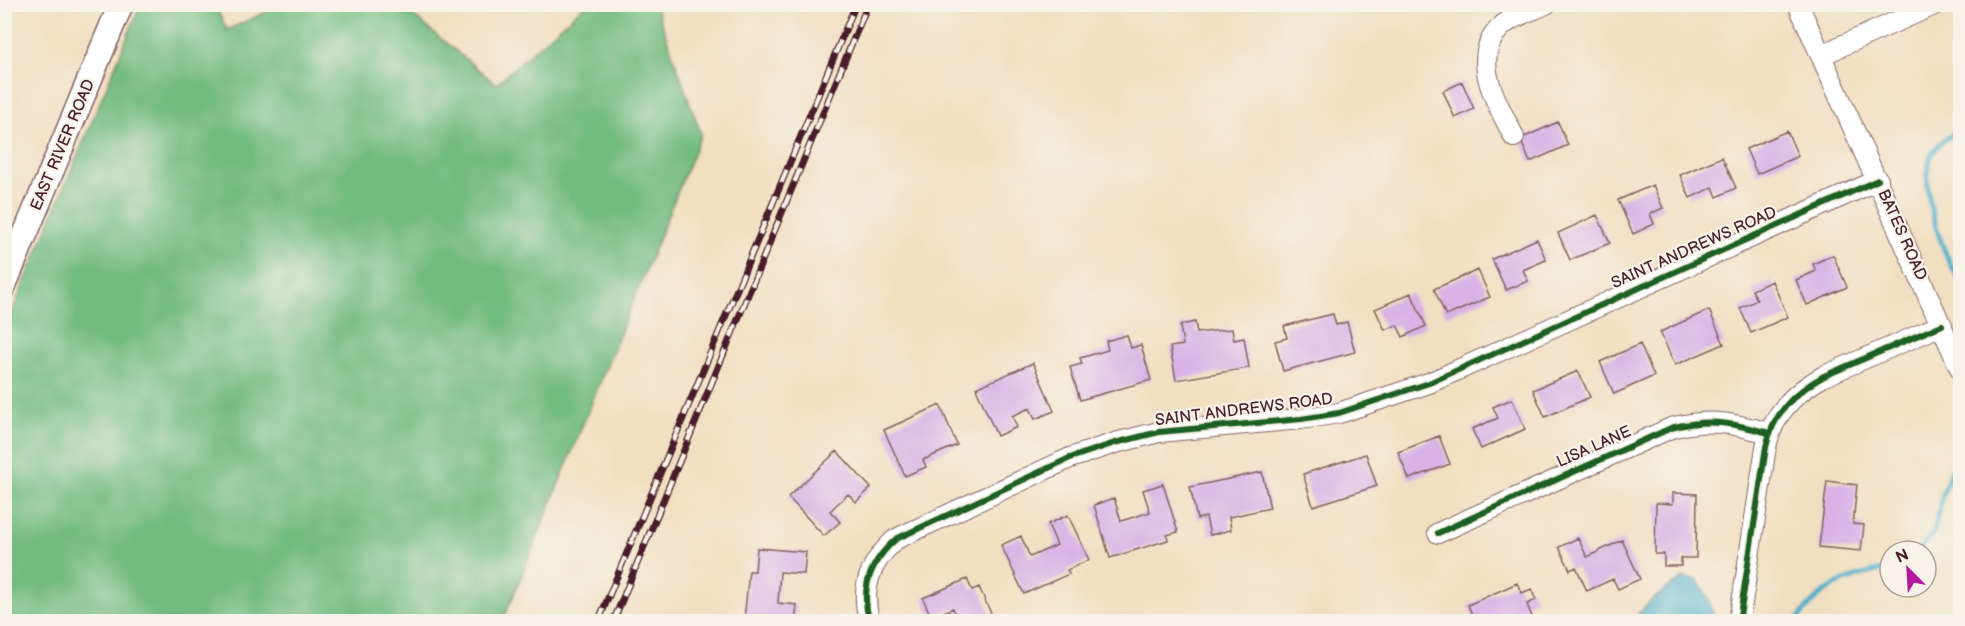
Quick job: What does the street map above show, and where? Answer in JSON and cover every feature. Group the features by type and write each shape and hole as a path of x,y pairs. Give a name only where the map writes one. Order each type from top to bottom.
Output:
{"main road":[{"name":"EAST RIVER ROAD","path":"4,285 121,4"}],"street":[{"path":"1514,137 1486,72 1487,48 1499,28 1546,4"},
{"name":"BATES ROAD","path":"1798,4 1960,368"},
{"path":"1821,55 1934,6"},
{"name":"SAINT ANDREWS ROAD","path":"870,621 865,595 867,579 881,552 897,539 1070,458 1114,443 1159,432 1301,419 1339,413 1380,401 1429,383 1878,180"},
{"path":"1740,621 1769,433 1782,409 1808,385 1942,325"},
{"name":"LISA LANE","path":"1438,533 1671,428 1708,421 1731,422 1769,433"}],"green space":[{"path":"141,4 215,5 227,30 281,5 400,5 496,84 585,5 655,5 701,134 503,621 5,621 5,329"}],"water":[{"path":"1684,578 1697,580 1708,597 1715,621 1632,621 1656,597"}],"building":[{"path":"1462,82 1474,109 1455,118 1443,91"},
{"path":"1558,122 1568,145 1530,162 1520,139"},
{"path":"1787,131 1798,156 1757,174 1746,149"},
{"path":"1722,157 1736,188 1717,197 1713,187 1690,198 1680,175"},
{"path":"1653,185 1663,208 1650,214 1654,224 1633,234 1618,200"},
{"path":"1597,215 1610,243 1570,260 1558,233"},
{"path":"1537,239 1546,260 1523,270 1528,281 1506,290 1492,259"},
{"path":"1833,255 1847,287 1807,305 1796,280 1816,271 1813,264"},
{"path":"1478,270 1490,297 1446,316 1434,289"},
{"path":"1772,281 1788,317 1751,333 1740,308 1757,300 1752,290"},
{"path":"1411,293 1426,326 1403,337 1397,325 1385,330 1375,309"},
{"path":"1709,310 1724,344 1675,365 1660,332"},
{"path":"1333,314 1336,325 1347,322 1355,352 1283,371 1275,341 1287,338 1284,326"},
{"path":"1195,322 1197,333 1232,329 1234,340 1244,338 1249,368 1176,380 1170,347 1183,345 1180,325"},
{"path":"1127,335 1131,348 1141,345 1151,380 1080,400 1070,367 1082,364 1080,358 1108,350 1106,341"},
{"path":"1640,344 1654,376 1614,394 1600,362"},
{"path":"1033,363 1054,411 1035,419 1030,408 1012,416 1017,427 997,436 976,388"},
{"path":"1578,371 1590,397 1545,417 1533,390"},
{"path":"1512,399 1525,429 1481,449 1472,429 1498,418 1493,407"},
{"path":"940,405 957,445 923,460 926,467 905,476 884,430"},
{"path":"1439,436 1450,464 1409,479 1398,452"},
{"path":"837,451 871,488 856,502 848,494 830,511 840,522 824,536 788,497"},
{"path":"1366,454 1377,486 1313,506 1303,474"},
{"path":"1262,472 1270,508 1229,517 1231,530 1210,535 1206,517 1197,519 1190,487"},
{"path":"1827,481 1857,485 1853,524 1864,525 1861,551 1819,547"},
{"path":"1163,484 1178,532 1167,535 1168,540 1110,558 1094,505 1114,498 1121,521 1150,512 1143,490"},
{"path":"1673,493 1697,494 1696,558 1681,558 1681,566 1664,566 1664,554 1655,554 1656,503 1673,504"},
{"path":"1068,515 1089,560 1067,570 1069,574 1024,594 1001,545 1021,536 1030,557 1057,545 1048,524"},
{"path":"1578,538 1587,557 1622,540 1640,579 1618,589 1613,579 1587,591 1576,567 1570,570 1559,547"},
{"path":"757,548 806,552 804,574 780,572 778,603 797,605 795,622 744,620 749,571 755,571"},
{"path":"967,579 972,590 979,587 994,620 959,622 953,608 931,617 923,598"},
{"path":"1517,583 1522,593 1531,589 1536,600 1527,604 1534,622 1491,622 1490,619 1475,622 1468,605"}],"waterway":[{"path":"1960,129 1943,140 1935,149 1929,162 1928,178 1933,216 1946,253 1960,281"},
{"path":"1929,539 1933,534 1944,490 1960,450"},
{"path":"1796,622 1816,599 1837,584 1878,571"}],"railway":[{"path":"598,622 856,4"},
{"path":"613,622 868,4"}],"cycle path":[{"path":"870,622 866,598 870,576 880,556 896,539 1070,458 1159,432 1301,419 1339,413 1429,383 1878,180"},
{"path":"1739,622 1766,447 1769,435 1780,414 1804,389 1824,376 1942,325"},
{"path":"1438,533 1671,428 1697,423 1720,423 1769,433"}]}
